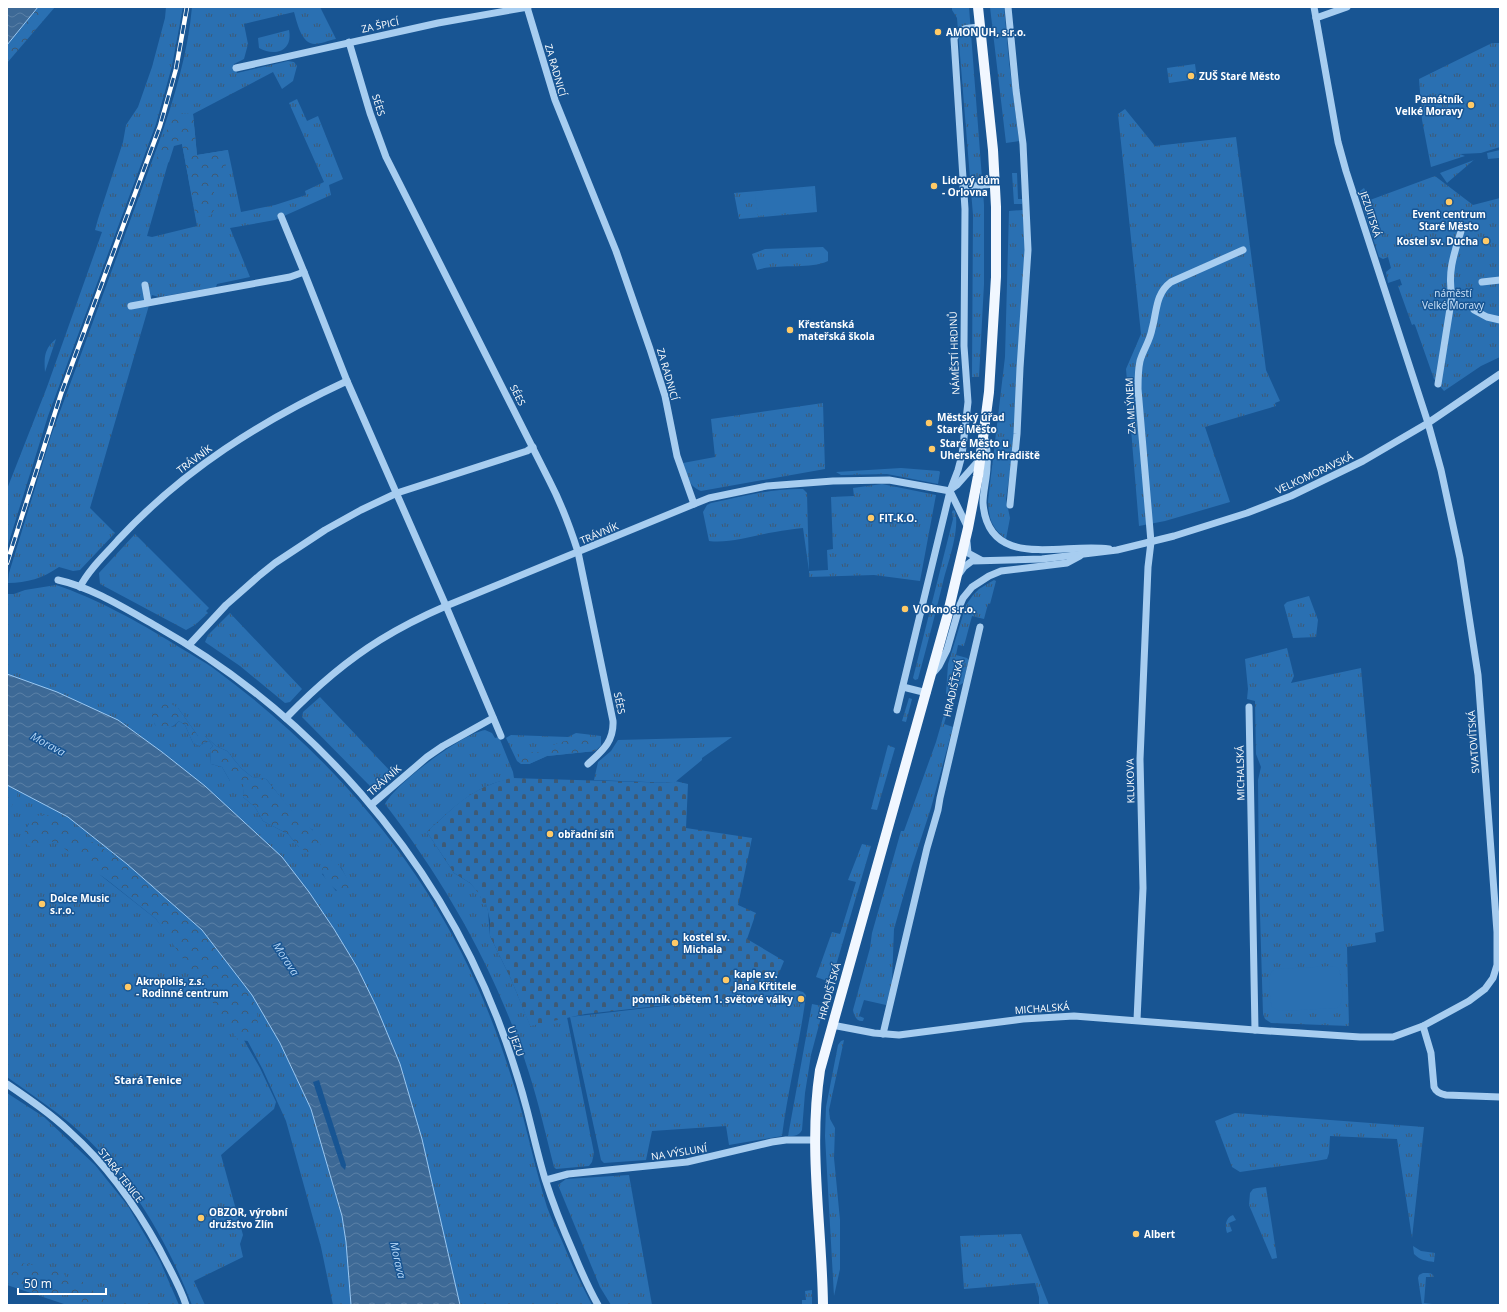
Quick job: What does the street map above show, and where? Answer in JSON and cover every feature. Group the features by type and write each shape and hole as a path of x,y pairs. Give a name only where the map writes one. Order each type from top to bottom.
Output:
{"main road":[{"path":"956,581 968,528 984,435 992,367 996,277 995,184 990,116 978,7"},
{"name":"HRADIŠŤSKÁ","path":"823,1305 814,1140 815,1104 820,1070 927,693 956,581"}],"street":[{"name":"ZA ŠPICÍ","path":"236,68 438,23 528,7"},
{"name":"ZA RADNICÍ","path":"528,7 554,100 616,251 650,349 665,396 677,456 694,504"},
{"path":"1008,7 1023,144 1028,250 1017,434 1010,505"},
{"name":"JEZUITSKÁ","path":"1314,7 1338,142 1346,171 1428,423"},
{"path":"1316,18 1347,7"},
{"name":"NÁMĚSTÍ HRDINŮ","path":"950,491 962,455 968,402 964,346 965,209 954,39 956,34 962,29 980,26"},
{"name":"SÉES","path":"349,42 370,113 386,157 559,499 578,552 613,721 613,735 607,745 588,764"},
{"path":"963,187 995,184"},
{"path":"281,216 347,381 397,493 501,736"},
{"path":"1438,384 1452,296 1450,283 1454,254 1462,228"},
{"name":"ZA MLÝNEM","path":"1151,542 1138,375 1140,361 1152,331 1157,302 1163,290 1171,282 1243,250"},
{"path":"131,306 290,277 304,272"},
{"path":"1482,282 1500,280"},
{"path":"145,285 148,302"},
{"path":"1474,310 1487,317 1500,320"},
{"name":"VELKOMORAVSKÁ","path":"983,560 1030,560 1117,550 1151,542 1247,513 1291,496 1363,461 1428,423 1500,374"},
{"name":"TRÁVNÍK","path":"80,587 85,578 124,534 164,496 191,474 243,436 270,420 347,381"},
{"name":"SVATOVÍTSKÁ","path":"1423,1026 1468,1001 1485,989 1493,978 1495,972 1498,948 1478,676 1474,646 1460,558 1441,470 1428,423"},
{"name":"VELKOMORAVSKÁ","path":"984,435 988,465 983,498 986,518 994,535 1008,545 1020,548 1042,550 1095,547 1117,550"},
{"path":"189,645 226,605 275,563 325,530 361,510 397,493 533,448"},
{"path":"897,710 950,491 957,485 981,454 984,455 967,549 970,555 983,560"},
{"path":"694,504 709,498 767,486 833,481 889,480 950,491"},
{"path":"950,491 954,503 968,528"},
{"name":"TRÁVNÍK","path":"286,718 314,690 365,650 411,622 446,606 694,504"},
{"name":"KLUKOVA","path":"1137,1020 1143,888 1140,759 1148,574 1151,542"},
{"name":"VELKOMORAVSKÁ","path":"932,675 939,666 947,650 955,619 964,598 977,584 989,576 1001,571 1067,563 1082,555"},
{"path":"956,581 960,571 967,564 972,561 983,560"},
{"name":"TRÁVNÍK","path":"58,580 80,587 136,615 189,645 242,682 286,718 326,756 371,805 427,757 443,746 493,718"},
{"name":"HRADIŠŤSKÁ","path":"883,1034 922,868 938,810 980,627"},
{"path":"903,687 927,693"},
{"name":"MICHALSKÁ","path":"1249,707 1255,1030"},
{"name":"U JEZU","path":"371,805 411,858 435,894 466,950 483,986 510,1052 556,1211 587,1285 598,1305"},
{"name":"MICHALSKÁ","path":"832,1025 883,1034 906,1035 1048,1017 1074,1016 1384,1038 1402,1034 1423,1026"},
{"path":"1423,1026 1431,1053 1435,1090 1442,1095 1500,1097"},
{"name":"STARÁ TENICE","path":"7,1084 54,1117 105,1168 130,1200 151,1233 170,1269 186,1305"},
{"name":"NA VÝSLUNÍ","path":"546,1180 568,1174 687,1162 772,1142 786,1140 814,1140"}],"green space":[{"path":"38,7 55,7 7,63 7,45"},
{"path":"166,7 183,7 172,66 156,124 48,416 7,548 7,489 47,387 102,232 95,230 98,219 123,142 126,125 138,107 152,67 165,18"},
{"path":"192,7 320,7 336,39 317,44 310,43 300,32 294,12 244,24 248,44 244,59 234,64 237,73 288,61 294,62 297,66 293,81 282,89 273,72 193,114 197,155 228,150 241,212 275,205 306,195 305,191 324,182 289,103 297,99 307,121 318,116 343,179 329,185 331,195 275,220 230,228 250,277 217,284 216,287 159,297 152,295 90,508 115,533 80,570 73,571 59,567 35,579 8,583 9,573 51,436 165,126 180,76","holes":["182,144 197,226 152,237 147,236 173,146"]},
{"path":"952,7 969,7 984,205 984,284 979,377 972,377 973,215 957,18 952,10"},
{"path":"990,7 1004,7 1019,141 1006,143"},
{"path":"289,30 290,37 288,43 282,50 271,52 259,48 258,38"},
{"path":"1492,43 1500,43 1500,147 1481,153 1460,154 1465,156 1431,167 1422,120 1419,79"},
{"path":"1195,64 1197,79 1169,83 1167,68"},
{"path":"1125,109 1155,146 1236,137 1266,370 1280,401 1275,403 1276,406 1205,427 1230,502 1165,521 1139,526 1126,369 1141,334 1118,114"},
{"path":"175,114 193,114 197,155 228,150 225,171 217,181 214,188 214,210 211,215 206,218 196,218 182,144 174,146 169,162 163,165 157,165 158,152 163,139"},
{"path":"1500,150 1500,160 1499,158 1488,159 1487,153"},
{"path":"1474,160 1447,183 1440,173"},
{"path":"1012,173 1017,173 1018,199 1023,199 1022,204 1014,204"},
{"name":"náměstí Velké Moravy","path":"1435,176 1473,205 1500,198 1500,357 1481,366 1444,391 1434,379 1415,325 1412,325 1398,286 1402,285 1400,279 1388,283 1386,272 1391,268 1388,257 1383,259 1379,257 1359,195 1360,191 1364,188 1370,200"},
{"path":"815,186 817,212 739,219 734,193"},
{"path":"812,187 814,210 758,216 755,193"},
{"path":"1023,210 1025,249 1013,450 1006,499 1010,518 1006,539 997,531 990,518 988,501 1005,357 1009,211"},
{"path":"823,247 828,252 828,261 820,264 803,266 774,267 757,270 752,254 765,249"},
{"path":"56,339 45,372 47,350"},
{"path":"823,403 825,469 701,491 693,486 687,476 683,463 715,457 711,419"},
{"path":"901,468 939,471 938,484 887,474 841,475 836,472"},
{"path":"882,484 936,495 920,581 874,575 809,577 809,571 828,570 827,550 833,549 831,497 854,496 853,488"},
{"path":"803,489 807,493 809,571 803,528 733,540 717,542 709,541 703,512 707,505 768,491"},
{"path":"953,510 955,511 956,526 953,544 918,679 915,680 913,678 953,519"},
{"path":"135,534 209,608 206,611 208,613 195,625 186,630 100,584 99,573"},
{"path":"994,580 996,581 990,604 988,604 984,619 972,616 964,646 958,645 956,655 969,660 963,683 946,694 948,664 966,605 979,589"},
{"path":"56,585 71,590 132,619 207,664 260,705 300,740 339,779 374,820 407,862 436,908 462,955 485,1004 503,1051 518,1098 547,1207 592,1305 460,1305 422,1139 400,1064 376,1006 357,967 334,929 309,892 205,786 162,752 118,720 56,692 7,674 7,594 14,594 25,590","holes":["178,708 198,736 205,736 216,746 227,751 241,768 252,777 266,779 294,814 306,826 313,830 299,847 288,834 263,821 255,807 243,797 245,779 230,781 222,767 211,764 210,749 213,746 209,741 199,746 193,743 185,725 179,721 174,726 163,729 155,725 152,713","341,867 347,879 336,891 322,874"]},
{"path":"1309,596 1318,620 1316,637 1293,638 1284,605 1287,602"},
{"path":"230,613 302,689 290,702 285,703 240,666 205,642 208,635"},
{"path":"1287,648 1294,676 1291,683 1361,668 1384,931 1375,933 1376,942 1347,947 1349,1026 1271,1023 1265,1019 1263,1014 1258,780 1261,767 1256,754 1255,701 1247,699 1248,689 1245,659"},
{"path":"952,696 944,724 953,727 931,808 912,866 894,929 892,982 886,1005 864,1000 859,1016 864,1018 863,1021 859,1021 857,1020 853,1010 870,948 872,933 901,831 904,831 936,742 949,697"},
{"path":"320,697 392,773 382,782 377,785 370,786 302,717 303,712"},
{"path":"909,698 912,699 906,722 902,721"},
{"path":"161,703 169,703 178,708 198,736 205,736 216,746 227,751 241,768 252,777 266,779 293,812 321,838 320,849 309,853 299,847 288,834 263,821 255,807 243,797 244,779 239,781 230,781 222,767 211,764 210,749 213,746 209,741 199,746 193,743 185,725 179,721 170,728 158,729 153,721 152,715 154,709"},
{"path":"485,730 492,733 495,738 499,737 514,778 521,778 493,783 481,789 448,812 427,832 454,873 470,883 482,896 480,897 486,904 488,911 490,936 511,979 530,1025 567,1017 594,1153 592,1162 589,1166 556,1169 554,1167 529,1073 502,1001 486,966 450,899 430,867 385,804 402,784 415,772 461,740"},
{"path":"576,733 601,736 601,745 595,751 547,756 529,764 521,764 517,761 506,738 511,735 568,737"},
{"path":"732,737 702,758 702,760 674,783 594,780 598,762 611,751 618,740"},
{"path":"601,739 601,745 595,751 547,756 529,764 522,764 519,758 519,752 529,750 534,753 548,750 565,741"},
{"path":"888,745 895,748 877,810 871,809"},
{"path":"511,778 674,783 675,781 688,784 686,828 752,838 738,905 756,913 747,939 784,961 767,1002 749,996 585,1014 530,1026 511,979 490,936 490,920 486,904 484,905 480,897 481,896 470,883 454,873 427,832 474,792 497,782"},
{"path":"7,785 68,817 127,864 202,930 252,995 280,1043 311,1109 342,1216 346,1242 351,1305 333,1305 321,1247 286,1121 263,1070 238,1023 154,912 99,874 156,919 234,1023 260,1068 276,1102 274,1109 221,1155 243,1235 240,1244 243,1257 194,1281 205,1305 192,1305 182,1280 157,1231 143,1207 110,1163 71,1124 7,1077","holes":["28,824 59,845 27,827"]},
{"path":"7,786 17,791 17,798 7,813"},
{"path":"33,816 55,816 67,826 127,864 202,930 252,995 258,1025 248,1041 238,1040 156,919 91,867 59,845 47,839 42,847 36,850 26,844 24,833"},
{"path":"862,844 871,846 830,982 816,977 832,932 840,934 856,882 848,880"},
{"path":"329,860 337,864 348,879 352,890 346,894 338,891 330,885 323,873 322,869"},
{"path":"1334,966 1339,970 1342,991 1342,1000 1337,1008 1280,1011 1272,1007 1270,995 1270,976 1274,970"},
{"path":"774,984 803,992 806,995 782,1136 729,1145 726,1126 652,1131 646,1160 604,1163 601,1160 570,1017 749,996 767,1002"},
{"path":"812,1004 822,1006 823,1010 811,1055 805,1093 802,1130 798,1135 788,1136"},
{"path":"844,1040 829,1110 830,1119 835,1128 834,1158 840,1220 840,1269 834,1296 825,1136 826,1107 838,1045"},
{"path":"7,1093 44,1117 95,1165 128,1206 160,1261 179,1305 67,1305 7,1285"},
{"path":"1235,1113 1424,1127 1412,1238 1397,1139 1330,1136 1329,1153 1327,1159 1240,1172 1232,1167 1215,1121"},
{"path":"629,1175 652,1305 611,1305 600,1287 558,1185 566,1179"},
{"path":"1266,1187 1277,1258 1272,1259 1249,1205 1250,1193 1253,1189"},
{"path":"1233,1215 1236,1220 1229,1223 1232,1231 1227,1233 1226,1222 1230,1216"},
{"path":"1021,1234 1049,1305 1039,1305 1039,1297 1035,1283 964,1289 960,1236"},
{"path":"1413,1246 1421,1251 1435,1253 1434,1262 1423,1260 1416,1256 1414,1254"},
{"path":"20,1263 52,1268 65,1275 66,1280 78,1278 110,1305 73,1305 76,1296 72,1293 51,1298 7,1284 7,1273 11,1274"},
{"path":"1423,1273 1431,1274 1434,1277 1426,1277 1424,1303 1432,1305 1422,1305 1418,1278 1419,1275"},
{"path":"812,1290 812,1305 802,1305 802,1300 806,1300 805,1291"}],"water":[{"path":"7,7 38,7 7,45"},
{"name":"Morava","path":"7,674 57,692 118,720 205,786 282,857 309,892 357,967 376,1006 400,1064 422,1139 460,1305 351,1305 346,1242 342,1216 311,1109 280,1043 252,995 202,930 127,864 68,817 7,785"}],"pier":[{"path":"319,1080 346,1165 345,1170 341,1166 313,1082"}],"railway":[{"path":"7,563 61,394 160,126 176,69 187,7"}],"place":[{"name":"AMON UH, s.r.o.","path":"938,32"},
{"name":"ZUŠ Staré Město","path":"1191,76"},
{"name":"Památník Velké Moravy","path":"1471,105"},
{"name":"Lidový dům - Orlovna","path":"934,186"},
{"name":"Event centrum Staré Město","path":"1449,202"},
{"name":"Kostel sv. Ducha","path":"1486,241"},
{"name":"Křesťanská mateřská škola","path":"790,330"},
{"name":"Městský úřad Staré Město","path":"929,423"},
{"name":"Staré Město u Uherského Hradiště","path":"932,449"},
{"name":"FIT-K.O.","path":"871,518"},
{"name":"V Okno s.r.o.","path":"905,609"},
{"name":"obřadní síň","path":"550,834"},
{"name":"Dolce Music s.r.o.","path":"42,904"},
{"name":"kostel sv. Michala","path":"675,943"},
{"name":"kaple sv. Jana Křtitele","path":"726,980"},
{"name":"Akropolis, z.s. - Rodinné centrum","path":"128,987"},
{"name":"pomník obětem 1. světové války","path":"801,999"},
{"name":"OBZOR, výrobní družstvo Zlín","path":"201,1218"},
{"name":"Albert","path":"1136,1234"}],"district":[{"name":"Stará Tenice","path":"148,1080"}]}
